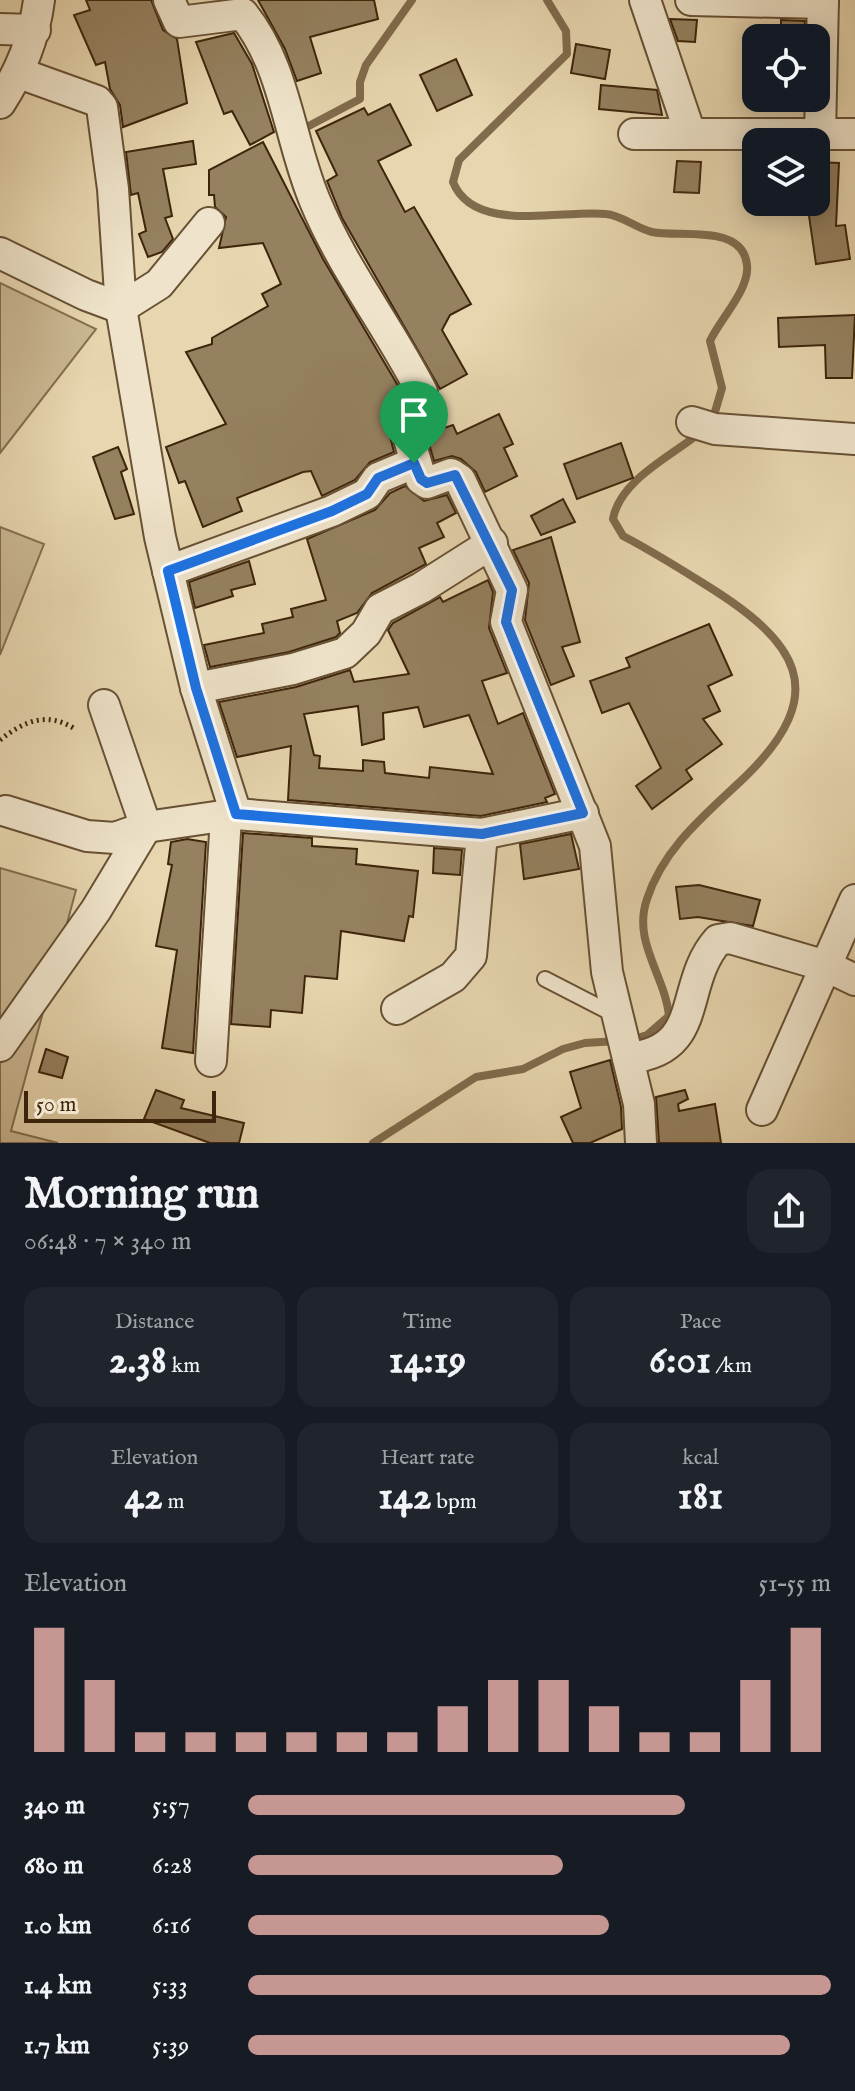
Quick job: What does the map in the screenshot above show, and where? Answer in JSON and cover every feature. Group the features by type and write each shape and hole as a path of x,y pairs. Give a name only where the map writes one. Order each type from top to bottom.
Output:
{"street":[{"path":"169,0 179,22 243,14 253,27 268,55 316,203 356,280 422,392 419,401 402,408 401,412 421,479 427,483 455,475 492,543 512,590 506,622 595,846 607,972 639,1104 641,1143"},
{"path":"645,0 690,133"},
{"path":"691,0 823,2 820,128"},
{"path":"0,29 37,15"},
{"path":"0,103 19,73 37,15"},
{"path":"19,73 97,101 102,107 113,189 121,308 168,571 231,815 211,1061"},
{"path":"634,134 742,133"},
{"path":"830,134 855,134"},
{"path":"121,308 159,284 209,223"},
{"path":"0,253 86,295 121,308"},
{"path":"702,426 855,439"},
{"path":"168,571 332,511 367,494 378,478 414,463"},
{"path":"196,688 336,657 353,647 380,609 421,588 492,543"},
{"path":"104,705 146,827"},
{"path":"6,811 87,836 115,838 146,827 231,815 482,834 583,813"},
{"path":"0,1046 96,910 146,827"},
{"path":"397,1009 453,977 471,956 482,834"},
{"path":"762,1110 855,900"},
{"path":"628,1058 645,1057 668,1046 680,1035 686,1024 691,993 709,950 718,940 730,938 826,966 855,980"}],"lane":[{"path":"545,979 619,1017"}],"path":[{"path":"0,740 31,720 52,719 75,729"}],"shaded area":[{"path":"0,283 96,329 0,453"},
{"path":"0,527 44,544 0,655"},
{"path":"0,868 76,890 11,1131 58,1143 0,1143"}],"building":[{"path":"86,0 151,0 163,30 177,39 187,103 123,127 120,105 110,89 105,62 96,65 74,15 90,10"},
{"path":"258,0 374,0 378,19 310,37 321,73 297,81 285,49"},
{"path":"670,19 697,20 695,42 678,41"},
{"path":"781,20 805,21 805,24 781,24"},
{"path":"234,33 252,64 274,132 250,145 232,111 224,114 196,42"},
{"path":"576,44 610,50 605,79 571,73"},
{"path":"456,59 472,95 437,111 420,75"},
{"path":"601,85 657,90 662,115 599,109"},
{"path":"390,104 411,145 378,161 405,212 414,207 471,304 450,315 442,330 467,374 440,389 342,218 327,181 337,175 316,131 364,108 368,115"},
{"path":"193,141 196,164 163,169 172,216 165,218 173,239 162,252 148,257 139,234 146,231 138,193 131,195 126,152"},
{"path":"263,142 323,259 400,389 389,396 383,408 394,452 370,462 355,480 322,496 311,471 303,472 237,498 242,511 203,527 185,481 179,483 166,447 226,424 186,352 212,344 212,338 268,306 262,294 281,284 263,243 219,248 226,217 215,207 214,195 209,195 209,170"},
{"path":"677,161 701,162 699,193 674,192"},
{"path":"830,163 839,163 836,226 845,225 850,259 816,264 809,216 830,216"},
{"path":"855,315 852,378 826,378 825,345 779,347 778,318"},
{"path":"436,408 444,428 453,425 457,434 499,414 513,444 504,448 517,476 485,492 476,472 461,459 452,456 434,461 422,419"},
{"path":"621,443 633,478 577,499 564,464"},
{"path":"118,447 127,469 121,472 134,514 115,519 93,457"},
{"path":"405,486 424,501 447,495 456,513 437,523 444,537 419,548 426,564 372,593 357,613 337,621 340,633 336,637 289,652 210,667 204,645 264,633 262,624 293,617 291,609 326,600 307,539 375,510 390,493"},
{"path":"563,499 575,522 541,535 531,516"},
{"path":"551,537 580,642 562,647 574,676 551,685 525,620 529,583 513,550"},
{"path":"249,561 255,584 231,590 233,596 195,608 189,582"},
{"path":"488,580 493,592 489,628 507,673 482,681 498,724 523,713 555,794 545,798 547,802 481,816 288,800 291,746 237,757 219,702 296,687 350,670 354,682 409,674 388,630 393,623 440,597 443,602","holes":["358,706 362,745 384,739 383,713 418,707 424,727 469,715 493,774 430,767 429,778 385,773 384,762 363,760 363,771 319,768 320,756 314,755 304,714"]},
{"path":"709,624 732,675 708,686 720,711 703,719 722,744 686,770 692,779 652,809 636,786 661,768 629,703 602,713 590,681 630,667 626,658"},
{"path":"243,833 312,838 312,846 357,849 356,864 418,871 413,917 409,916 404,941 341,931 337,979 305,976 302,1013 271,1010 270,1027 231,1024"},
{"path":"571,834 579,869 524,879 520,844"},
{"path":"187,839 206,842 193,1053 162,1048 177,950 156,946 172,865 168,864 171,842"},
{"path":"434,848 462,850 460,875 433,873"},
{"path":"699,885 760,900 753,926 698,917 680,919 676,887"},
{"path":"46,1049 68,1057 62,1078 39,1072"},
{"path":"610,1060 621,1107 622,1129 590,1143 573,1143 561,1117 581,1108 570,1072"},
{"path":"156,1090 184,1100 181,1108 244,1123 239,1143 210,1143 144,1119"},
{"path":"685,1090 688,1099 678,1104 679,1111 715,1104 721,1143 659,1143 656,1097"}],"waterway":[{"path":"303,129 360,99 360,82 366,65 412,0"},
{"path":"547,0 566,31 567,54 459,160 453,182 464,198 480,209 500,214 606,214 652,232 708,235 734,243 743,252 747,274 739,294 710,341 722,388 712,422"},
{"path":"631,1040 647,1035 669,1016 644,930 643,915 654,880 688,832 772,747 789,719 795,693 792,670 781,648 763,627 706,585 623,536 613,519 618,505 637,480 702,431"},
{"path":"373,1143 476,1077 523,1069 563,1049 585,1043 617,1041"}],"route":[{"path":"414,463 421,479 427,483 451,474 460,480 492,543 512,590 506,622 583,813 482,834 236,814 196,688 168,571 280,533 332,511 367,494 378,478 414,463"}]}
